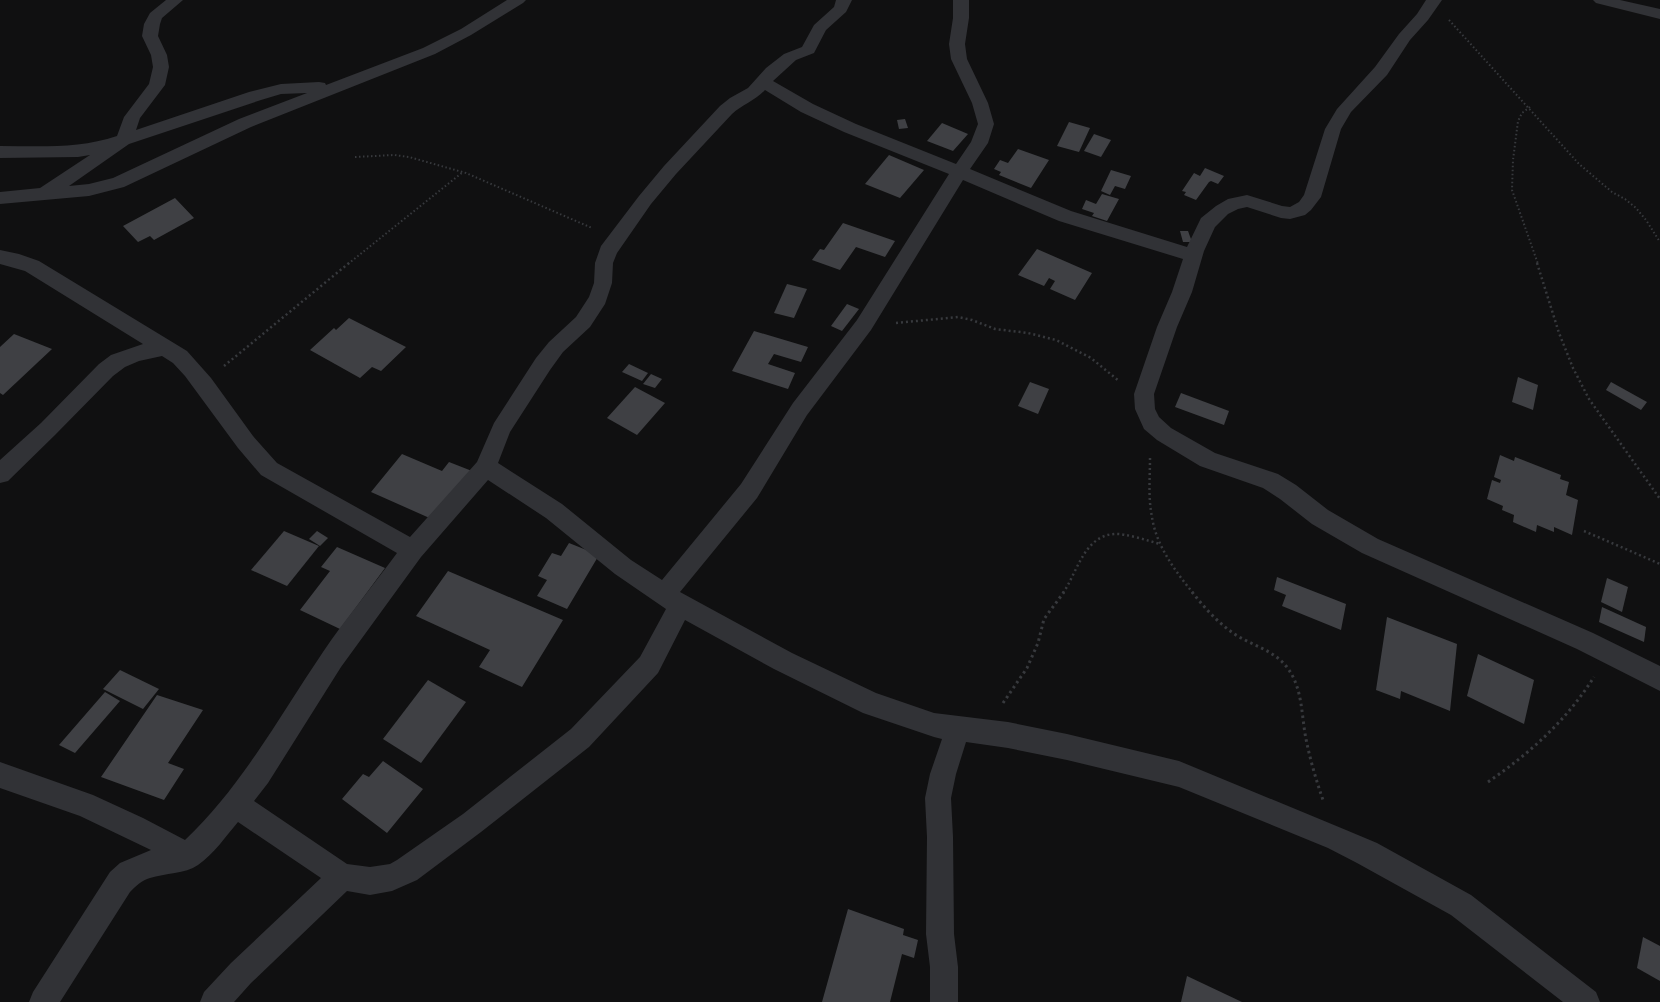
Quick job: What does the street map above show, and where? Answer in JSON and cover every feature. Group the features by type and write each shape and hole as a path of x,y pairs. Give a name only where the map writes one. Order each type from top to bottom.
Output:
{"street":[{"path":"45,194 122,142 132,117 157,85 161,68 159,55 150,36 152,24 156,16 175,0"},
{"path":"0,198 89,190 118,183 245,124 429,51 466,32 518,0"},
{"path":"43,1002 120,882 130,873 146,865 188,856 211,834 259,774 332,659 413,550 486,467 501,429 523,393 552,353 583,322 598,299 603,283 604,263 608,251 645,200 670,170 721,115 736,102 754,92 772,72 790,56 808,50 818,28 841,9 844,0"},
{"path":"235,804 342,877 370,880 392,877 407,870 472,823 580,738 649,665 672,600 749,490 800,409 864,324 959,172 979,143 986,124 980,103 959,59 957,44 962,18 961,0"},
{"path":"1601,0 1660,14"},
{"path":"1433,1 1423,17 1404,37 1381,71 1345,109 1333,128 1312,198 1305,206 1299,211 1290,213 1281,212 1247,201 1234,203 1222,210 1207,223 1182,292 1167,327 1144,394 1148,416 1164,434 1208,460 1270,481 1288,492 1320,517 1370,546 1608,653 1660,679"},
{"path":"764,82 807,108 842,124 1065,216 1194,256"},
{"path":"0,152 78,151 122,142 255,96 281,90 338,86"},
{"path":"0,257 19,261 32,266 180,357 195,371 253,454 269,469 413,550"},
{"path":"0,474 48,429 106,370 118,361 135,354 164,348"},
{"path":"486,467 554,511 623,567 672,600 783,661 872,704 934,725 985,732 1067,747 1179,774 1337,839 1367,853 1461,906 1586,1002"},
{"path":"944,1002 944,974 940,934 938,798 943,774 958,728"},
{"path":"0,775 84,804 134,827 188,856"},
{"path":"214,1002 241,973 342,877"}],"path":[{"path":"1433,1 1530,107 1579,164 1612,192 1625,199 1636,208 1646,220 1660,242"},
{"path":"1530,107 1522,114 1518,121 1513,160 1512,190 1543,278 1559,333 1573,368 1589,399 1660,499"},
{"path":"355,157 394,155 409,156 463,172 568,217 616,240"},
{"path":"203,383 311,292 361,255 463,172"},
{"path":"864,324 893,324 958,317 972,320 995,329 1028,333 1056,340 1091,358 1118,380 1148,416 1150,486 1153,523 1160,544 1202,606 1234,633 1267,649 1284,663 1294,677 1309,751 1319,789 1337,839"},
{"path":"1584,531 1660,564"},
{"path":"985,732 1013,687 1027,668 1038,643 1044,619 1066,589 1083,556 1093,543 1106,536 1115,534 1160,544"},
{"path":"1488,782 1532,749 1558,726 1578,703 1608,653"}],"building":[{"path":"905,119 908,128 899,129 897,120"},
{"path":"1069,122 1090,128 1079,152 1057,146"},
{"path":"942,123 968,134 953,151 927,141"},
{"path":"1094,134 1111,140 1101,157 1084,151"},
{"path":"1018,149 1049,160 1031,188 999,175 1001,172 994,169 1000,160 1008,163"},
{"path":"889,155 924,170 900,198 865,184"},
{"path":"1205,168 1224,176 1218,184 1211,181 1209,182 1196,200 1184,195 1186,192 1182,191 1194,173 1200,176"},
{"path":"1111,170 1131,176 1125,189 1115,186 1110,195 1101,191"},
{"path":"1102,194 1119,199 1107,221 1092,216 1094,213 1082,209 1086,200 1096,204"},
{"path":"175,198 194,218 154,240 150,236 138,242 123,226"},
{"path":"843,223 895,241 885,257 856,247 840,270 812,260 820,249 824,250"},
{"path":"1180,231 1188,231 1192,242 1183,242"},
{"path":"1037,249 1092,273 1075,300 1050,289 1055,281 1049,278 1044,286 1018,275"},
{"path":"787,284 807,289 794,318 774,313"},
{"path":"847,304 859,309 842,331 831,326"},
{"path":"349,318 406,347 381,371 372,367 360,378 310,350 334,328 336,330"},
{"path":"754,331 808,347 801,362 774,354 768,364 795,373 788,389 732,371"},
{"path":"14,334 52,349 3,395 0,393 0,347"},
{"path":"629,364 648,373 642,381 622,372"},
{"path":"651,374 662,379 655,388 643,384"},
{"path":"1518,377 1538,385 1533,410 1512,402"},
{"path":"1030,382 1049,389 1038,414 1018,406"},
{"path":"1611,382 1647,402 1641,410 1606,390"},
{"path":"635,387 665,403 637,435 607,418"},
{"path":"1181,393 1229,411 1224,425 1175,407"},
{"path":"402,454 442,471 449,462 472,471 434,520 371,492"},
{"path":"1500,455 1514,461 1515,457 1561,475 1560,479 1569,482 1566,495 1578,500 1572,535 1554,527 1554,532 1537,525 1536,532 1513,522 1514,515 1502,510 1503,506 1487,499 1492,480 1500,483 1501,480 1494,477"},
{"path":"284,531 319,546 287,586 251,570"},
{"path":"317,531 328,538 320,546 309,539"},
{"path":"569,543 599,555 567,609 537,596 547,580 538,576 552,553 561,556"},
{"path":"337,547 385,568 340,629 300,610 330,571 321,567"},
{"path":"448,571 563,620 522,687 479,667 490,650 416,616"},
{"path":"1277,577 1346,604 1341,630 1282,606 1286,595 1274,590"},
{"path":"1607,578 1628,587 1622,612 1601,602"},
{"path":"1602,607 1646,627 1644,642 1599,622"},
{"path":"1387,617 1457,644 1450,711 1401,691 1400,699 1376,690"},
{"path":"1478,654 1534,680 1524,724 1467,696"},
{"path":"120,670 159,689 143,709 103,689"},
{"path":"428,680 466,702 421,763 383,739"},
{"path":"105,692 120,701 75,753 59,745"},
{"path":"157,695 203,710 168,763 184,769 164,800 101,777"},
{"path":"383,761 423,789 387,833 342,799 363,774 369,777"},
{"path":"848,909 904,929 903,935 918,940 914,958 902,954 890,1002 822,1002"},
{"path":"1643,937 1660,946 1660,981 1637,968"},
{"path":"1187,976 1242,1002 1181,1002"}]}
